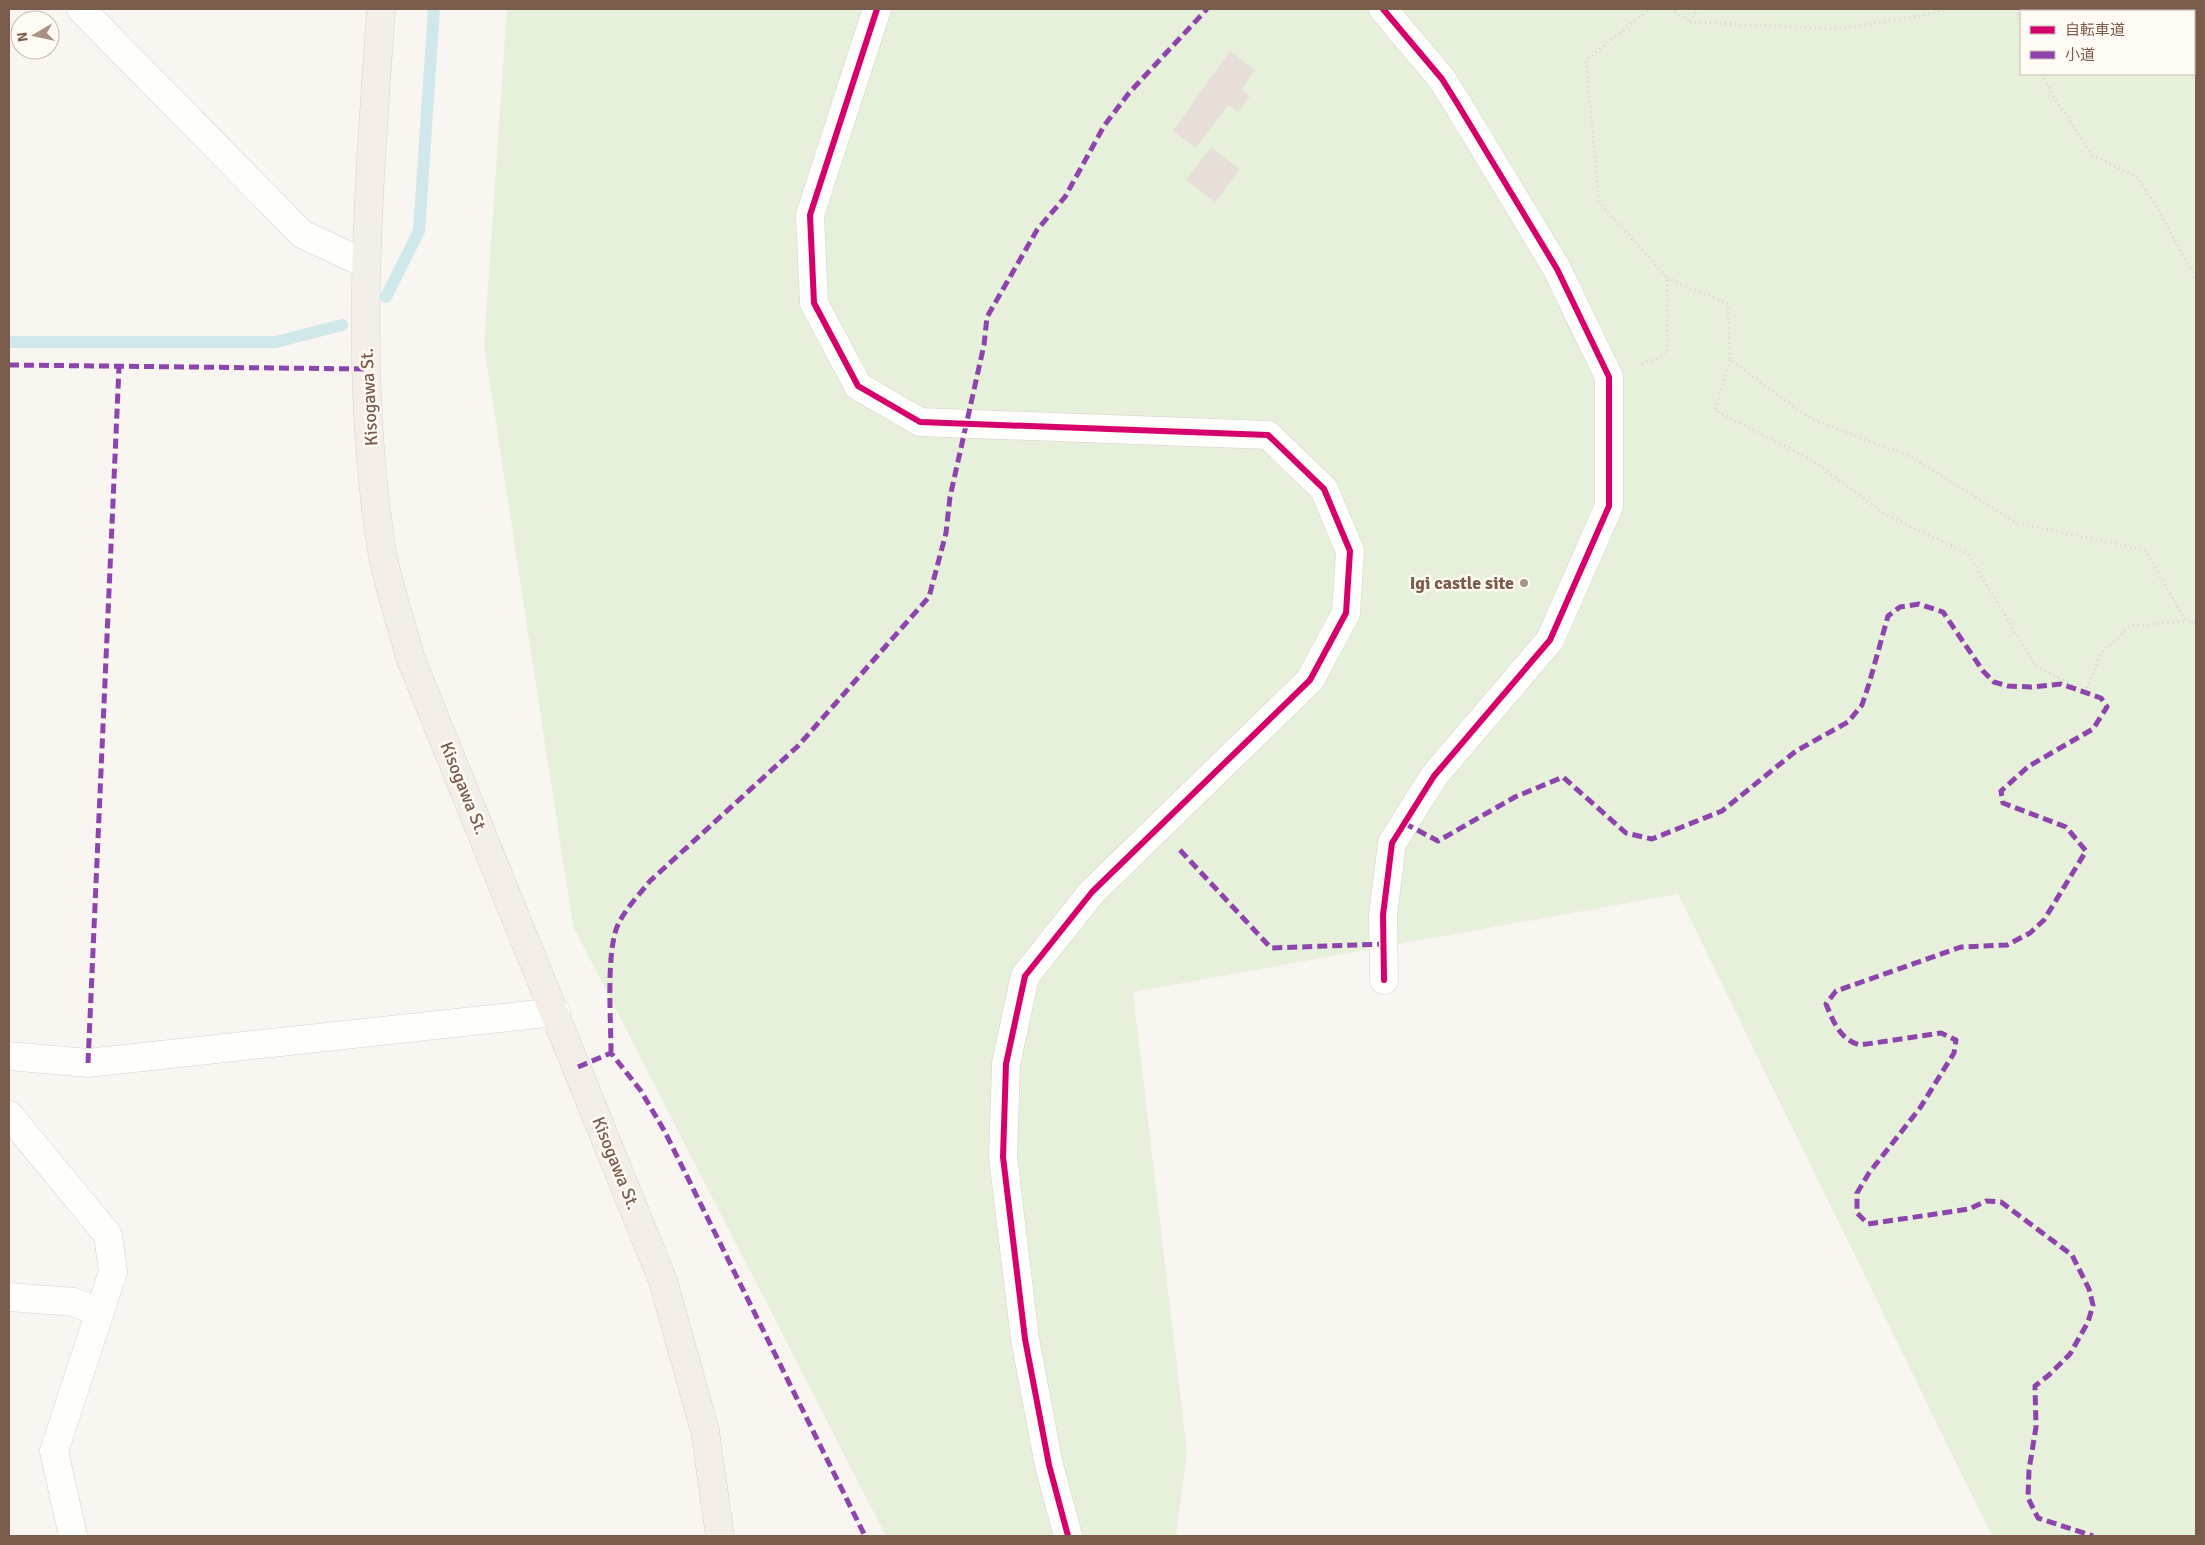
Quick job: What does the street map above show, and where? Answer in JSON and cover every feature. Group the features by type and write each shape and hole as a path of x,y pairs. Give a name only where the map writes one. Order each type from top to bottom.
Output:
{"main road":[{"name":"Kisogawa St.","path":"381,9 366,264 368,418 382,552 410,657 556,1012 663,1281 705,1431 720,1536"}],"street":[{"path":"81,9 302,234 366,264"},
{"path":"877,9 810,215 814,303 858,386 920,422 1268,435 1324,489 1350,551 1346,613 1310,680 1092,892 1026,976 1006,1064 1003,1157 1025,1339 1049,1465 1068,1536"},
{"path":"1383,9 1447,87 1556,270 1609,377 1609,506 1550,640 1434,776 1392,843 1383,915 1384,980"},
{"path":"9,1056 88,1063 556,1012"},
{"path":"9,1115 108,1235 113,1272 54,1451 73,1536"},
{"path":"9,1297 74,1302 100,1313"}],"path":[{"path":"1650,9 1586,60 1599,202 1667,278 1728,304 1730,360 1715,410 1812,460 1885,514 1968,554 2035,666 2085,692 2101,653 2131,626 2186,620 2196,622"},
{"path":"1671,9 1690,22 1838,29 1924,15 1948,9"},
{"path":"1690,22 1697,9"},
{"path":"2016,9 2020,24"},
{"path":"2042,75 2052,94 2092,155 2138,178 2159,211 2196,278"},
{"path":"1609,377 1666,354 1667,278"},
{"path":"1730,360 1811,419 1912,456 2017,523 2145,550 2186,620"}],"green space":[{"path":"507,9 2196,9 2196,1536 1992,1536 1678,894 1133,992 1187,1452 1176,1536 886,1536 573,926 484,345"}],"building":[{"path":"1230,51 1255,70 1241,90 1250,96 1238,112 1228,105 1196,148 1173,131"},
{"path":"1211,147 1239,169 1216,202 1186,180"}],"waterway":[{"path":"386,297 419,231 434,9"},
{"path":"9,342 276,342 342,325"}],"marked path":[{"path":"611,1053 611,954 620,921 650,881 798,746 929,597 946,533 950,497 984,345 987,317 1037,230 1065,197 1104,126 1129,93 1207,9"},
{"path":"9,365 367,369"},
{"path":"88,1063 119,367"},
{"path":"1404,823 1438,841 1515,797 1563,777 1626,833 1652,839 1722,811 1796,751 1848,722 1862,705 1888,616 1900,607 1919,604 1943,612 1983,671 1994,682 2008,686 2031,687 2061,684 2101,698 2107,707 2093,729 2029,766 2001,791 2003,803 2066,827 2086,851 2044,920 2030,933 2007,945 1961,947 1836,991 1826,1004 1842,1034 1847,1039 1860,1045 1941,1033 1956,1040 1954,1053 1920,1108 1869,1173 1857,1193 1857,1213 1868,1224 1969,1209 1986,1201 2001,1202 2072,1255 2089,1289 2093,1305 2088,1322 2070,1354 2035,1386 2036,1427 2029,1470 2028,1498 2038,1518 2093,1536"},
{"path":"1180,850 1271,948 1384,944"},
{"path":"578,1067 611,1053 641,1091 665,1132 865,1536"}],"cycle path":[{"path":"877,9 810,215 814,303 858,386 920,422 1268,435 1324,489 1350,551 1346,613 1310,680 1092,892 1025,976 1006,1064 1003,1157 1025,1339 1049,1465 1068,1536"},
{"path":"1383,9 1442,79 1457,103 1557,269 1609,377 1609,506 1550,640 1434,776 1392,843 1383,915 1384,980"}],"place":[{"name":"Igi castle site","path":"1524,583"}]}
